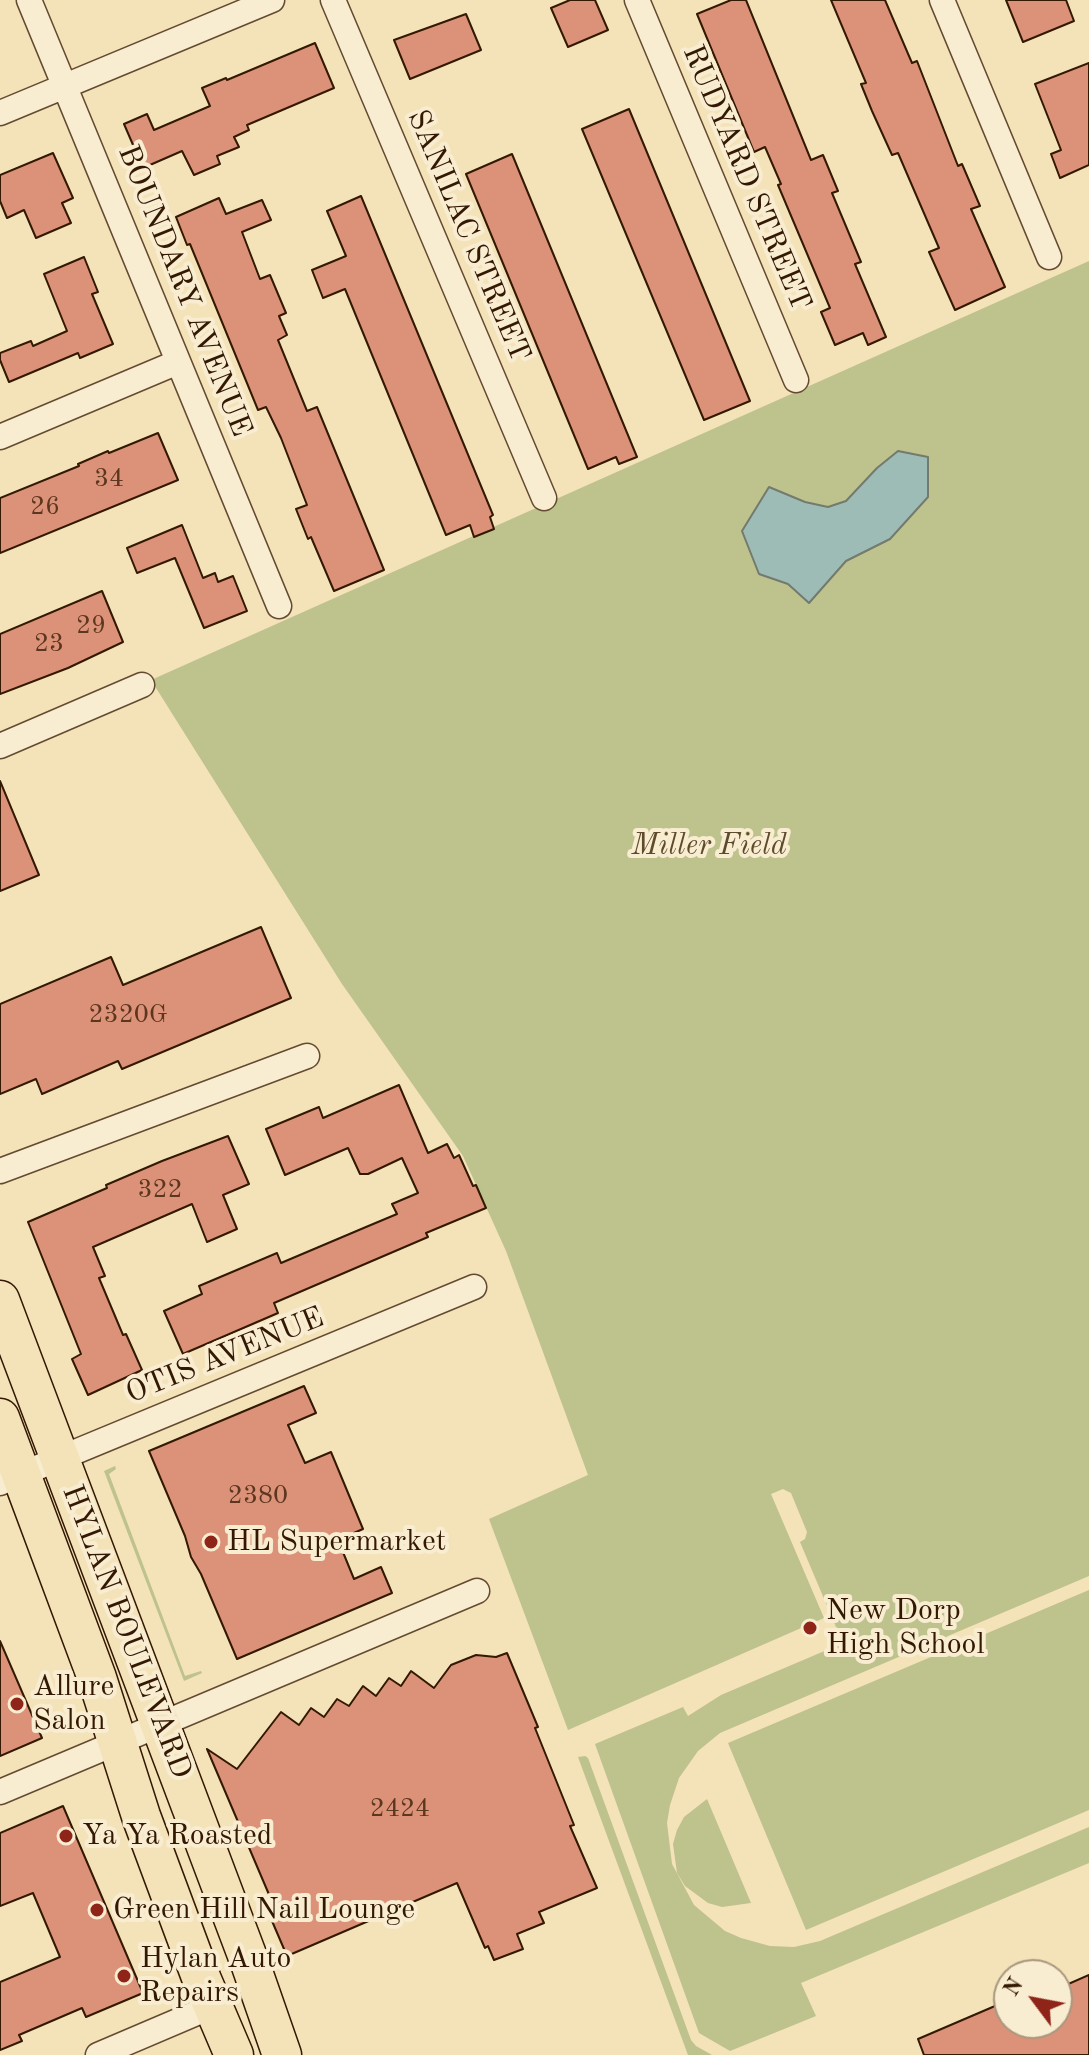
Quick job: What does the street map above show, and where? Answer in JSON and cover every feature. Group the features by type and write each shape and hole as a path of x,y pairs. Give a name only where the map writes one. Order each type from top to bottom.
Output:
{"main road":[{"name":"HYLAN BOULEVARD","path":"0,1300 282,2055"},
{"name":"HYLAN BOULEVARD","path":"0,1418 10,1479 97,1678 141,1816 234,2055"},
{"path":"213,2006 257,1987"}],"street":[{"name":"BOUNDARY AVENUE","path":"29,0 279,606"},
{"path":"0,113 272,0"},
{"name":"SANILAC STREET","path":"333,0 544,498"},
{"name":"RUDYARD STREET","path":"637,0 796,380"},
{"path":"942,0 1049,257"},
{"path":"0,437 178,362"},
{"path":"0,746 142,685"},
{"path":"0,1171 307,1056"},
{"name":"OTIS AVENUE","path":"10,1479 474,1287"},
{"path":"0,1792 477,1591"},
{"path":"98,2055 213,2006"}],"green space":[{"name":"Miller Field","path":"1089,261 1089,1576 720,1733 698,1751 679,1778 667,1823 672,1864 694,1905 725,1931 770,1946 794,1947 820,1941 1089,1827 1089,1863 801,1983 816,2016 730,2051 699,2033 595,1744 683,1707 688,1716 721,1695 848,1641 844,1631 836,1627 800,1542 807,1532 791,1493 783,1489 771,1494 824,1618 568,1730 489,1519 588,1475 506,1251 463,1156 342,984 151,680"},
{"path":"115,1466 116,1469 109,1474 185,1676 202,1673 184,1681 104,1471"},
{"path":"1089,1590 1089,1810 806,1930 728,1743"},
{"path":"585,1756 691,2040 712,2055 688,2055 578,1757"},
{"path":"707,1799 751,1903 722,1907 708,1903 685,1886 677,1873 673,1844 677,1830 684,1817"}],"water":[{"path":"898,451 928,457 928,497 890,539 846,561 809,603 788,584 759,574 742,531 769,487 805,502 828,507 846,501"}],"building":[{"path":"570,0 595,0 608,30 568,47 551,8"},
{"path":"731,0 746,0 811,160 823,155 838,191 832,193 861,262 855,264 886,337 868,345 863,333 835,345 821,312 830,308 778,185 781,184 765,147 754,152 697,14"},
{"path":"831,0 885,0 912,63 917,61 958,166 962,164 980,206 971,209 1005,287 955,310 929,252 939,248 898,153 892,155 872,111 861,84 866,83"},
{"path":"1006,0 1066,0 1074,21 1023,42"},
{"path":"466,14 481,50 410,79 394,40"},
{"path":"315,43 334,88 247,125 249,130 234,137 239,147 217,156 220,164 194,175 182,151 143,168 124,124 147,114 154,130 210,106 202,88"},
{"path":"1089,63 1089,165 1060,178 1051,154 1061,150 1035,84"},
{"path":"629,109 750,401 704,420 582,129"},
{"path":"53,153 73,198 62,203 71,223 36,238 24,210 7,218 0,201 0,175"},
{"path":"512,154 637,457 619,464 616,457 588,469 466,174"},
{"path":"361,196 493,515 490,517 494,529 474,537 470,525 446,535 345,289 323,298 312,270 346,256 327,211"},
{"path":"219,198 226,214 262,200 271,220 242,232 260,279 270,275 286,313 279,316 287,335 278,340 307,411 317,407 384,570 334,591 296,509 307,505 281,438 266,407 258,410 176,217"},
{"path":"84,257 98,292 92,294 113,344 80,358 78,353 9,382 0,353 31,341 33,346 67,331 44,274"},
{"path":"158,433 178,480 0,553 0,498"},
{"path":"182,525 203,578 215,573 218,582 233,576 247,611 204,628 175,558 137,573 127,548"},
{"path":"102,591 123,642 68,668 0,694 0,634"},
{"path":"0,781 39,875 0,891"},
{"path":"261,927 291,998 122,1069 118,1061 42,1094 36,1079 0,1094 0,1004 111,957 123,985"},
{"path":"399,1085 428,1153 447,1144 454,1158 459,1155 486,1208 426,1233 428,1237 274,1303 278,1313 183,1354 164,1311 202,1294 199,1286 277,1253 281,1263 397,1214 392,1204 418,1193 402,1158 368,1174 360,1174 348,1148 285,1175 266,1129 319,1107 323,1118"},
{"path":"228,1136 249,1184 223,1195 237,1229 207,1242 192,1204 93,1247 105,1276 99,1278 142,1370 88,1395 72,1359 81,1354 28,1222 107,1188 106,1185"},
{"path":"304,1386 316,1413 288,1425 305,1463 331,1452 363,1529 338,1540 354,1579 381,1567 392,1593 237,1659 191,1557 149,1451"},
{"path":"0,1641 42,1738 0,1756"},
{"path":"507,1653 574,1825 570,1826 597,1888 539,1912 544,1923 517,1934 523,1949 494,1960 488,1946 485,1948 457,1883 287,1956 272,1921 279,1918 207,1749 237,1769 281,1712 299,1725 311,1708 324,1717 337,1699 349,1706 363,1686 376,1696 389,1678 401,1686 411,1671 434,1688 451,1665 476,1655 496,1657"},
{"path":"63,1806 143,1993 86,2017 82,2008 19,2035 22,2041 0,2050 0,1982 60,1957 33,1893 0,1906 0,1833"},
{"path":"1089,1975 1089,2055 924,2055 918,2039 993,2007 993,2039 1073,2039 1073,1982"}],"place":[{"name":"HL Supermarket","path":"211,1542"},
{"name":"New Dorp High School","path":"810,1628"},
{"name":"Allure Salon","path":"17,1704"},
{"name":"Ya Ya Roasted","path":"66,1836"},
{"name":"Green Hill Nail Lounge","path":"97,1910"},
{"name":"Hylan Auto Repairs","path":"124,1976"}]}
